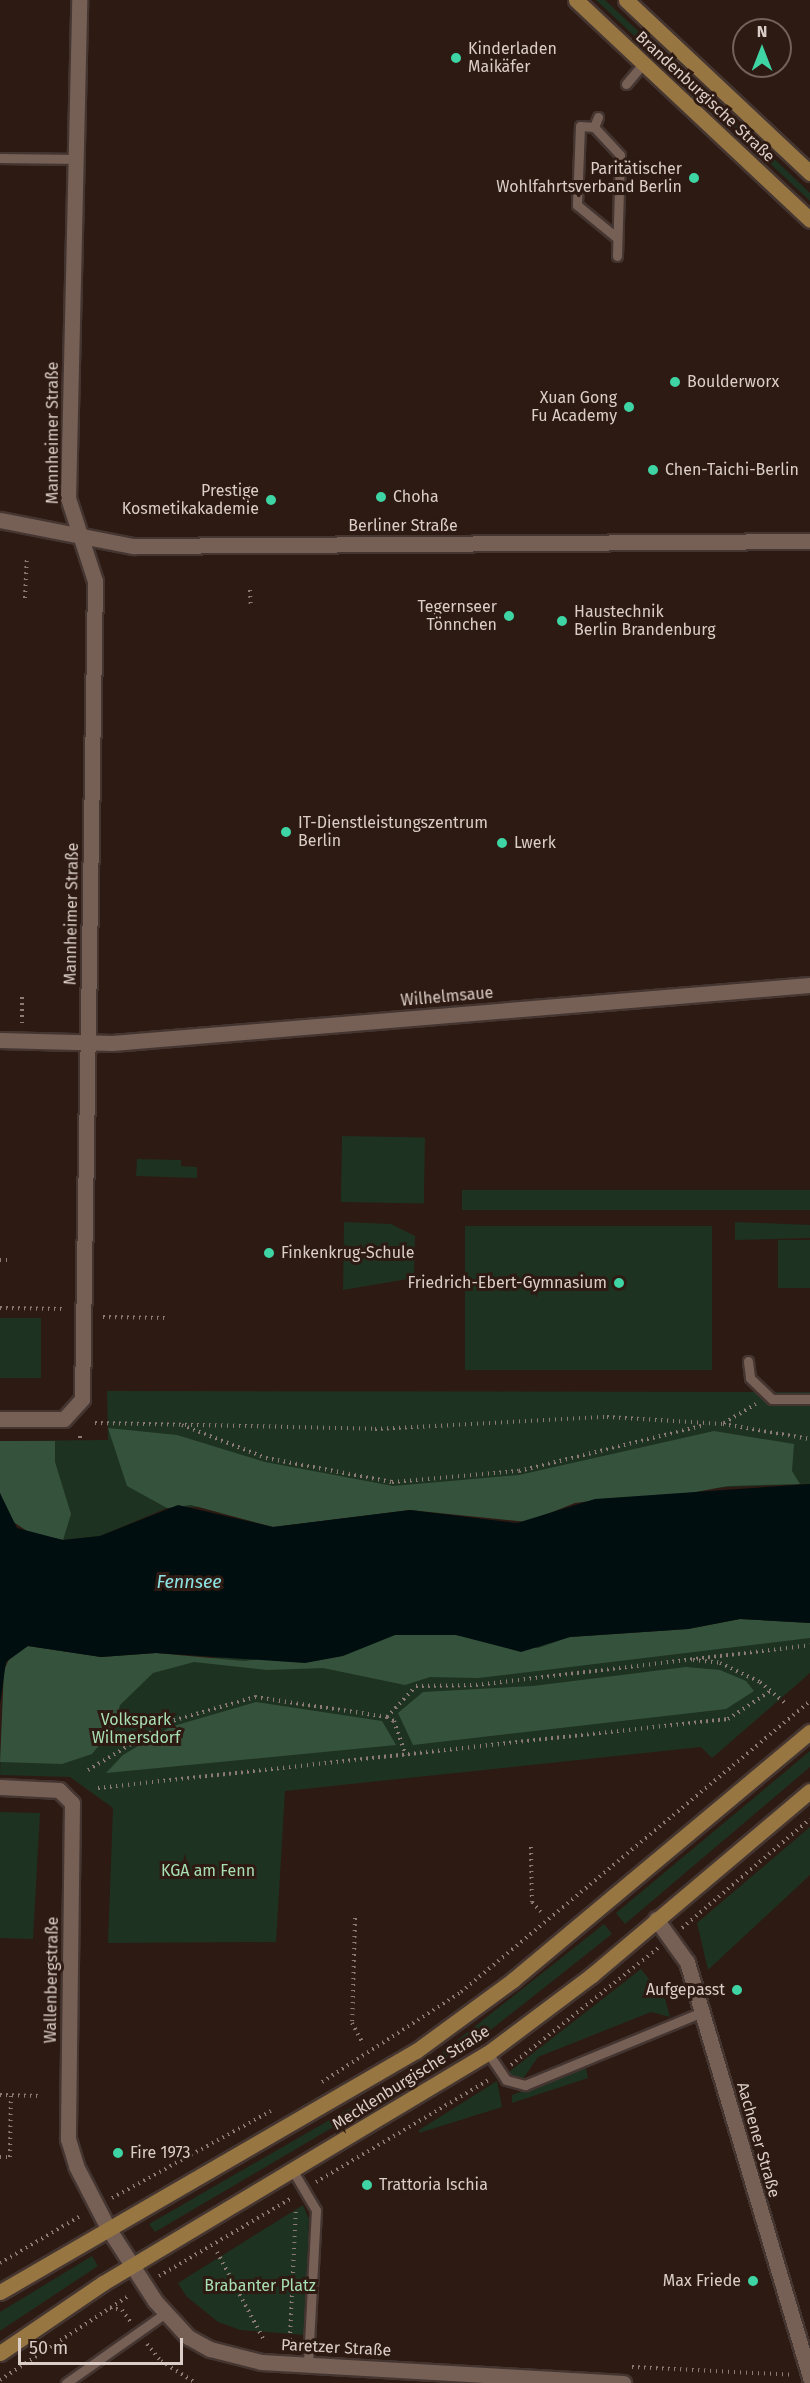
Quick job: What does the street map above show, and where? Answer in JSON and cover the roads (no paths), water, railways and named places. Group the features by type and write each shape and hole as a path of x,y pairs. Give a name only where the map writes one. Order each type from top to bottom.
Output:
{"main road":[{"name":"Brandenburgische Straße","path":"576,0 810,220"},
{"name":"Brandenburgische Straße","path":"626,0 810,173"},
{"name":"Mecklenburgische Straße","path":"0,2292 416,2051 513,1980 810,1732"},
{"name":"Mecklenburgische Straße","path":"0,2353 132,2266 488,2053 656,1919 810,1791"}],"street":[{"name":"Mannheimer Straße","path":"0,1419 64,1419 82,1399 95,581 68,498 79,0"},
{"name":"Berliner Straße","path":"0,520 81,540 133,546 810,541"},
{"name":"Wilhelmsaue","path":"87,1043 810,985"},
{"path":"0,1040 87,1043"},
{"name":"Wallenbergstraße","path":"0,1787 59,1790 72,1803 68,2139 76,2166 108,2228"},
{"name":"Aachener Straße","path":"656,1919 687,1962 810,2378"},
{"name":"Paretzer Straße","path":"108,2228 164,2314 210,2349 261,2362 623,2383"}],"lane":[{"path":"626,84 643,64"},
{"path":"594,127 598,117"},
{"path":"617,238 577,205 580,126 594,127 620,155 617,256"},
{"path":"0,158 76,159"},
{"path":"748,1361 750,1378 772,1399 810,1399"},
{"path":"488,2053 500,2073 515,2085 525,2085 702,2012"},
{"path":"293,2171 316,2210 308,2364"},
{"path":"66,2383 164,2314"}],"water":[{"name":"Fennsee","path":"810,1484 810,1623 740,1619 688,1629 570,1637 521,1652 456,1635 395,1635 343,1656 305,1663 156,1653 101,1657 28,1646 6,1662 0,1704 0,1493 17,1528 63,1540 100,1536 178,1505 273,1527 410,1510 517,1523 595,1499"}],"place":[{"name":"Kinderladen Maikäfer","path":"456,58"},
{"name":"Paritätischer Wohlfahrtsverband Berlin","path":"694,178"},
{"name":"Boulderworx","path":"675,382"},
{"name":"Xuan Gong Fu Academy","path":"629,407"},
{"name":"Chen-Taichi-Berlin","path":"653,470"},
{"name":"Choha","path":"381,497"},
{"name":"Prestige Kosmetikakademie","path":"271,500"},
{"name":"Tegernseer Tönnchen","path":"509,616"},
{"name":"Haustechnik Berlin Brandenburg","path":"562,621"},
{"name":"IT-Dienstleistungszentrum Berlin","path":"286,832"},
{"name":"Lwerk","path":"502,843"},
{"name":"Finkenkrug-Schule","path":"269,1253"},
{"name":"Friedrich-Ebert-Gymnasium","path":"619,1283"},
{"name":"Aufgepasst","path":"737,1990"},
{"name":"Fire 1973","path":"118,2153"},
{"name":"Trattoria Ischia","path":"367,2185"},
{"name":"Max Friede","path":"753,2281"}],"park label":[{"name":"Volkspark Wilmersdorf","path":"136,1729"},
{"name":"KGA am Fenn","path":"208,1871"},
{"name":"Brabanter Platz","path":"260,2286"}]}
